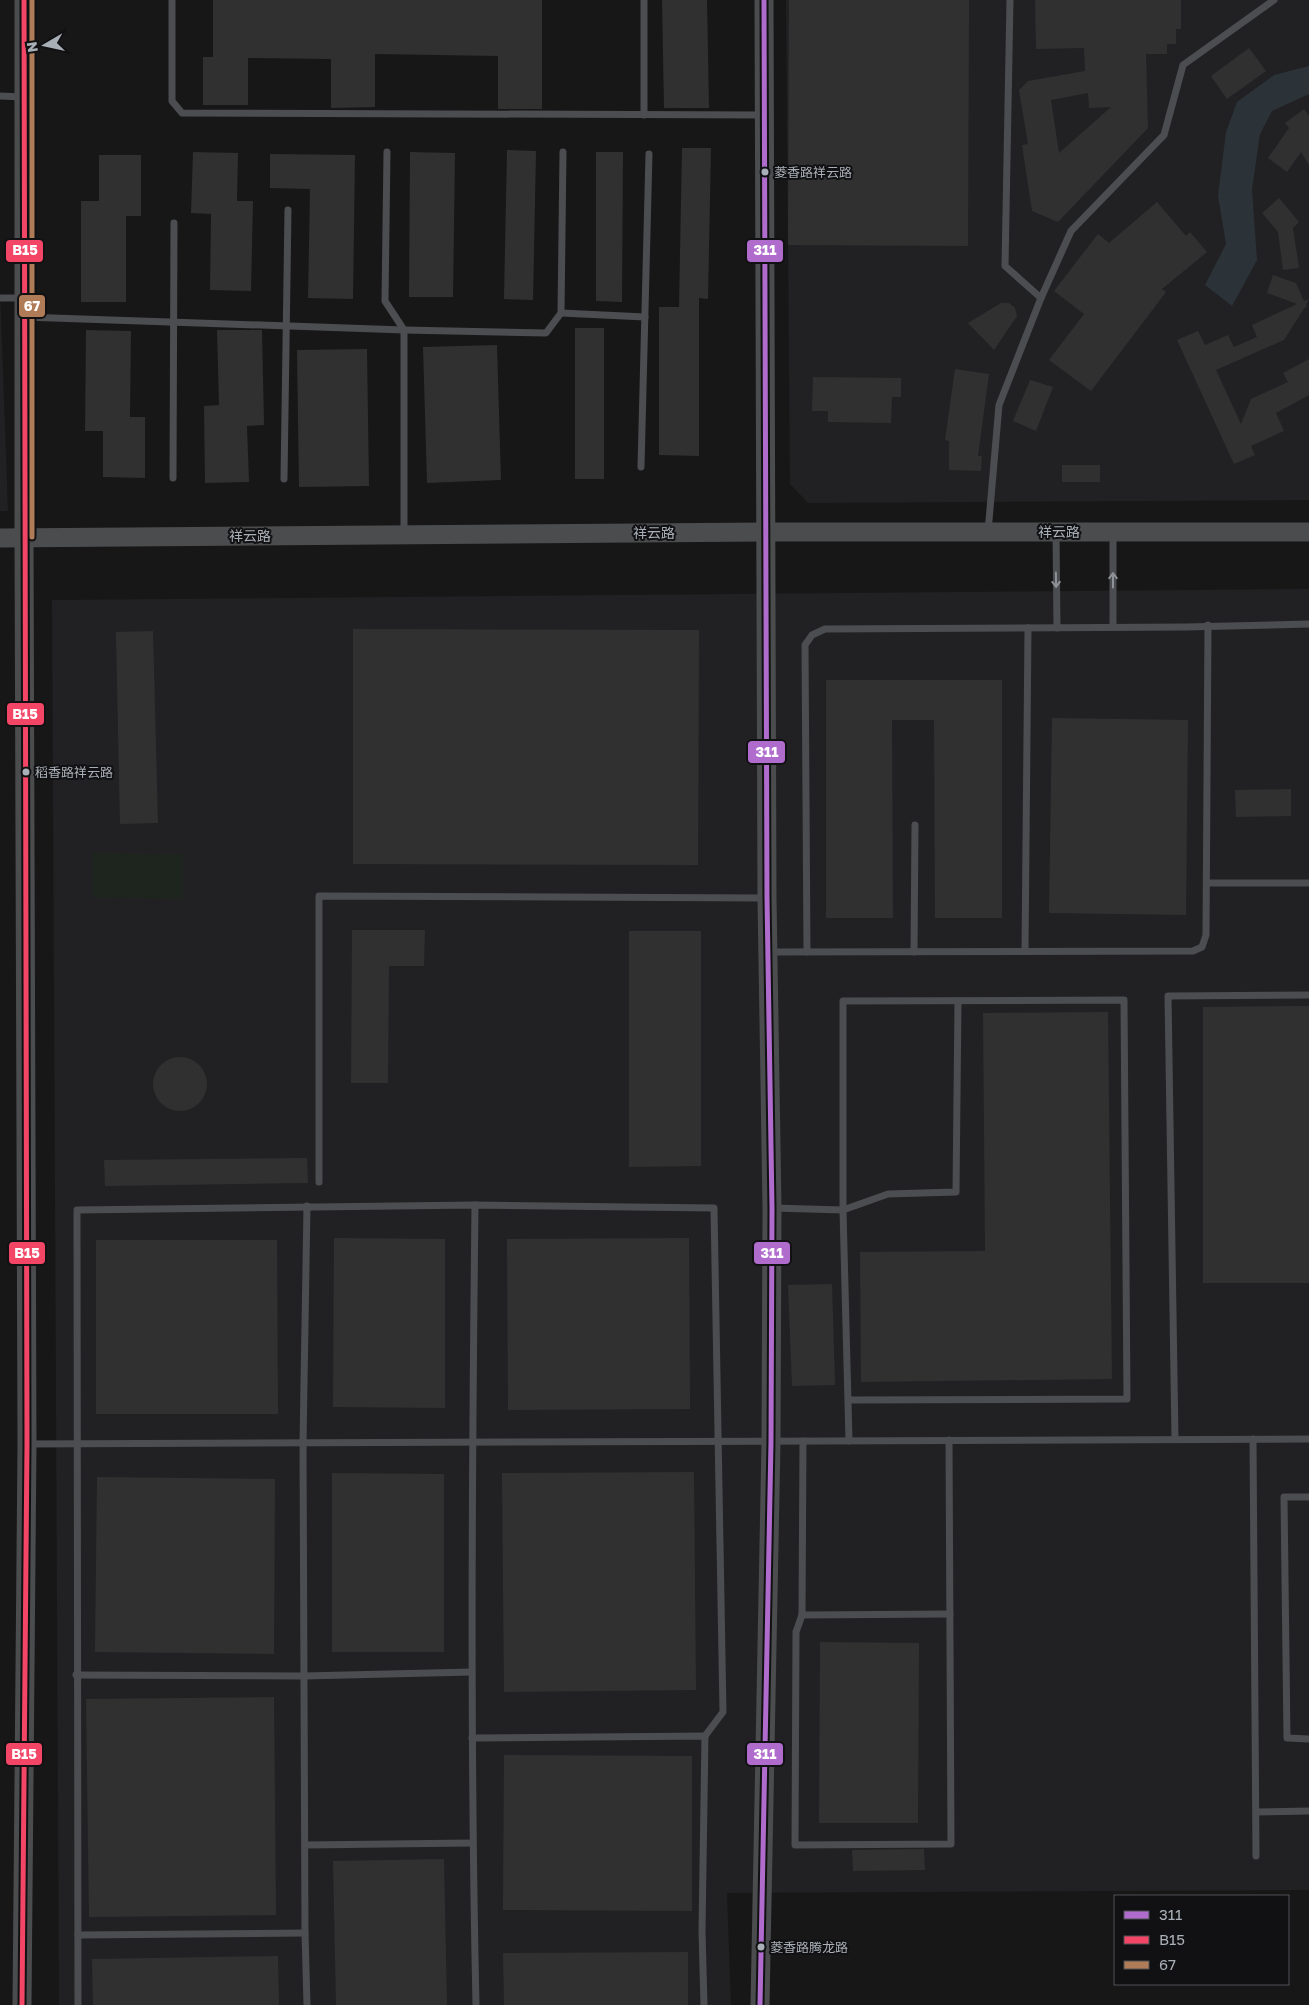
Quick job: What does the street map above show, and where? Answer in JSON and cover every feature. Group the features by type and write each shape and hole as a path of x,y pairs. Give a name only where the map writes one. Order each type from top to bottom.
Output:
{"street":[{"path":"22,2005 27,1444 23,307 24,0"},
{"path":"760,2005 771,1442 772,1208 767,898 764,0"},
{"name":"祥云路","path":"0,538 765,532 1309,532"}],"lane":[{"path":"172,0 172,101 182,113 764,115"},
{"path":"644,0 644,115"},
{"path":"1010,0 1005,266 1041,298"},
{"path":"988,532 999,404 1041,298 1071,230 1164,135 1183,65 1274,0"},
{"path":"0,96 23,96"},
{"path":"387,152 385,300 404,330 404,535"},
{"path":"0,298 23,307 173,322 546,333 561,313 563,152"},
{"path":"641,467 650,154"},
{"path":"284,479 288,210"},
{"path":"173,478 174,222"},
{"path":"561,313 645,317"},
{"path":"1056,532 1057,628"},
{"path":"1113,532 1113,628"},
{"path":"807,952 805,645 812,635 825,629 1113,628 1309,624"},
{"path":"768,952 1193,951 1202,947 1206,935 1207,883 1208,625"},
{"path":"1025,951 1028,628"},
{"path":"914,952 915,825"},
{"path":"1207,883 1309,883"},
{"path":"319,1182 319,896 767,898"},
{"path":"1175,1440 1168,996 1309,995"},
{"path":"848,1400 1127,1400 1124,1000 842,1001 843,1210 849,1441"},
{"path":"772,1208 843,1210 888,1194 956,1192 958,1001"},
{"path":"475,1205 472,1442 472,1843 476,2005"},
{"path":"78,2005 76,1674 78,1444 77,1210 475,1205 714,1208 723,1712 705,1736 702,1931 704,2005"},
{"path":"306,1206 304,1676 307,2005"},
{"path":"1253,1439 1256,1856"},
{"path":"27,1444 1309,1439"},
{"path":"803,1441 802,1615 796,1632 795,1845 950,1844 949,1440"},
{"path":"1309,1497 1284,1497 1287,1738 1309,1739"},
{"path":"802,1615 950,1614"},
{"path":"76,1674 304,1676 472,1672"},
{"path":"472,1738 705,1736"},
{"path":"1256,1812 1309,1811"},
{"path":"305,1845 472,1843"},
{"path":"78,1935 305,1933"}],"shaded area":[{"path":"786,0 1309,0 1309,500 808,503 790,484"},
{"path":"1309,66 1309,94 1272,111 1260,134 1252,189 1257,260 1232,306 1205,285 1226,244 1218,196 1226,132 1237,102 1274,75"},
{"path":"0,290 8,511 0,511"},
{"path":"1309,589 1309,1890 727,1893 731,2005 59,2005 52,600"},
{"path":"93,853 183,854 183,899 93,898"}],"building":[{"path":"213,0 542,0 542,109 498,109 498,56 375,54 375,107 331,108 331,59 248,58 248,105 203,105 203,57 213,57"},
{"path":"662,0 707,0 709,108 664,108"},
{"path":"789,0 969,0 968,246 788,245"},
{"path":"1035,0 1181,0 1181,29 1176,29 1176,44 1167,44 1167,54 1146,54 1148,128 1058,222 1032,211 1022,145 1028,144 1019,90 1028,81 1085,71 1084,48 1036,49","holes":["1088,93 1089,108 1111,107 1059,153 1051,100"]},
{"path":"1249,48 1266,71 1227,99 1211,76"},
{"path":"1304,109 1309,116 1309,165 1301,152 1287,172 1268,158 1289,128 1285,123"},
{"path":"682,148 711,148 708,299 699,298 699,456 659,455 659,307 679,307"},
{"path":"507,150 536,151 533,300 504,299"},
{"path":"193,152 238,153 237,201 253,201 251,291 210,290 211,214 191,213"},
{"path":"410,152 455,153 453,297 409,297"},
{"path":"596,152 623,152 622,302 596,301"},
{"path":"270,154 355,155 353,299 308,298 310,189 270,188"},
{"path":"99,155 141,155 141,216 126,216 126,302 81,302 81,201 99,201"},
{"path":"1279,198 1299,222 1293,228 1299,268 1283,270 1278,232 1262,213"},
{"path":"1157,202 1186,236 1190,232 1207,252 1162,289 1166,292 1091,391 1049,360 1084,314 1054,291 1098,234 1109,243"},
{"path":"1273,275 1296,283 1304,301 1309,299 1306,305 1307,308 1305,307 1284,340 1216,370 1241,424 1251,399 1288,382 1283,373 1309,359 1309,395 1276,413 1284,431 1251,446 1255,455 1234,464 1177,340 1198,331 1205,345 1228,335 1234,347 1257,337 1252,325 1297,304 1267,293"},
{"path":"1001,303 1009,303 1015,308 1017,316 994,350 968,323"},
{"path":"575,328 604,328 604,479 575,479"},
{"path":"86,330 131,331 130,417 145,417 145,478 103,477 103,431 85,431"},
{"path":"217,330 262,330 264,425 247,426 249,482 205,483 204,406 219,405"},
{"path":"497,345 501,480 427,483 423,347"},
{"path":"367,349 369,486 299,487 297,350"},
{"path":"955,369 989,374 978,456 982,456 981,471 949,470 949,441 945,440"},
{"path":"813,377 901,378 901,397 892,397 891,423 828,422 828,411 812,411"},
{"path":"1030,380 1053,387 1036,431 1013,421"},
{"path":"1062,465 1100,465 1100,482 1062,482"},
{"path":"353,629 699,630 698,865 353,864"},
{"path":"153,631 158,823 120,824 116,632"},
{"path":"826,680 1002,680 1002,918 935,918 934,720 892,720 893,918 826,918"},
{"path":"1052,718 1188,720 1186,915 1049,913"},
{"path":"1291,789 1291,816 1236,817 1235,790"},
{"path":"352,930 425,930 424,966 389,966 388,1083 351,1083"},
{"path":"629,931 701,931 701,1166 629,1167"},
{"path":"1309,1006 1309,1283 1203,1283 1203,1007"},
{"path":"1108,1012 1112,1379 861,1382 860,1252 985,1251 983,1013"},
{"path":"180,1057 190,1059 199,1065 205,1074 207,1084 205,1094 199,1103 190,1109 180,1111 170,1109 161,1103 155,1094 153,1084 155,1074 161,1065 170,1059"},
{"path":"307,1158 308,1183 105,1186 104,1160"},
{"path":"334,1238 445,1239 445,1408 333,1407"},
{"path":"689,1238 690,1409 508,1410 507,1239"},
{"path":"96,1240 277,1240 278,1414 96,1414"},
{"path":"832,1284 835,1385 792,1386 788,1285"},
{"path":"694,1472 696,1690 504,1692 502,1473"},
{"path":"332,1473 444,1474 444,1652 332,1652"},
{"path":"97,1477 275,1479 274,1654 95,1652"},
{"path":"820,1642 919,1643 918,1823 819,1823"},
{"path":"274,1697 276,1915 89,1917 86,1699"},
{"path":"504,1755 692,1756 692,1911 503,1910"},
{"path":"924,1849 925,1870 853,1871 852,1850"},
{"path":"444,1859 447,2005 336,2005 333,1861"},
{"path":"688,1952 688,2005 504,2005 503,1953"},
{"path":"278,1956 279,2005 93,2005 92,1959"}],"transit line":[{"name":"B15","path":"22,2005 27,1444 24,0"},
{"name":"67","path":"32,0 32,537"},
{"name":"311","path":"760,2005 771,1442 772,1208 767,898 764,0"}],"place":[{"name":"菱香路祥云路","path":"765,172"},
{"name":"稻香路祥云路","path":"26,772"},
{"name":"菱香路腾龙路","path":"761,1947"}]}
